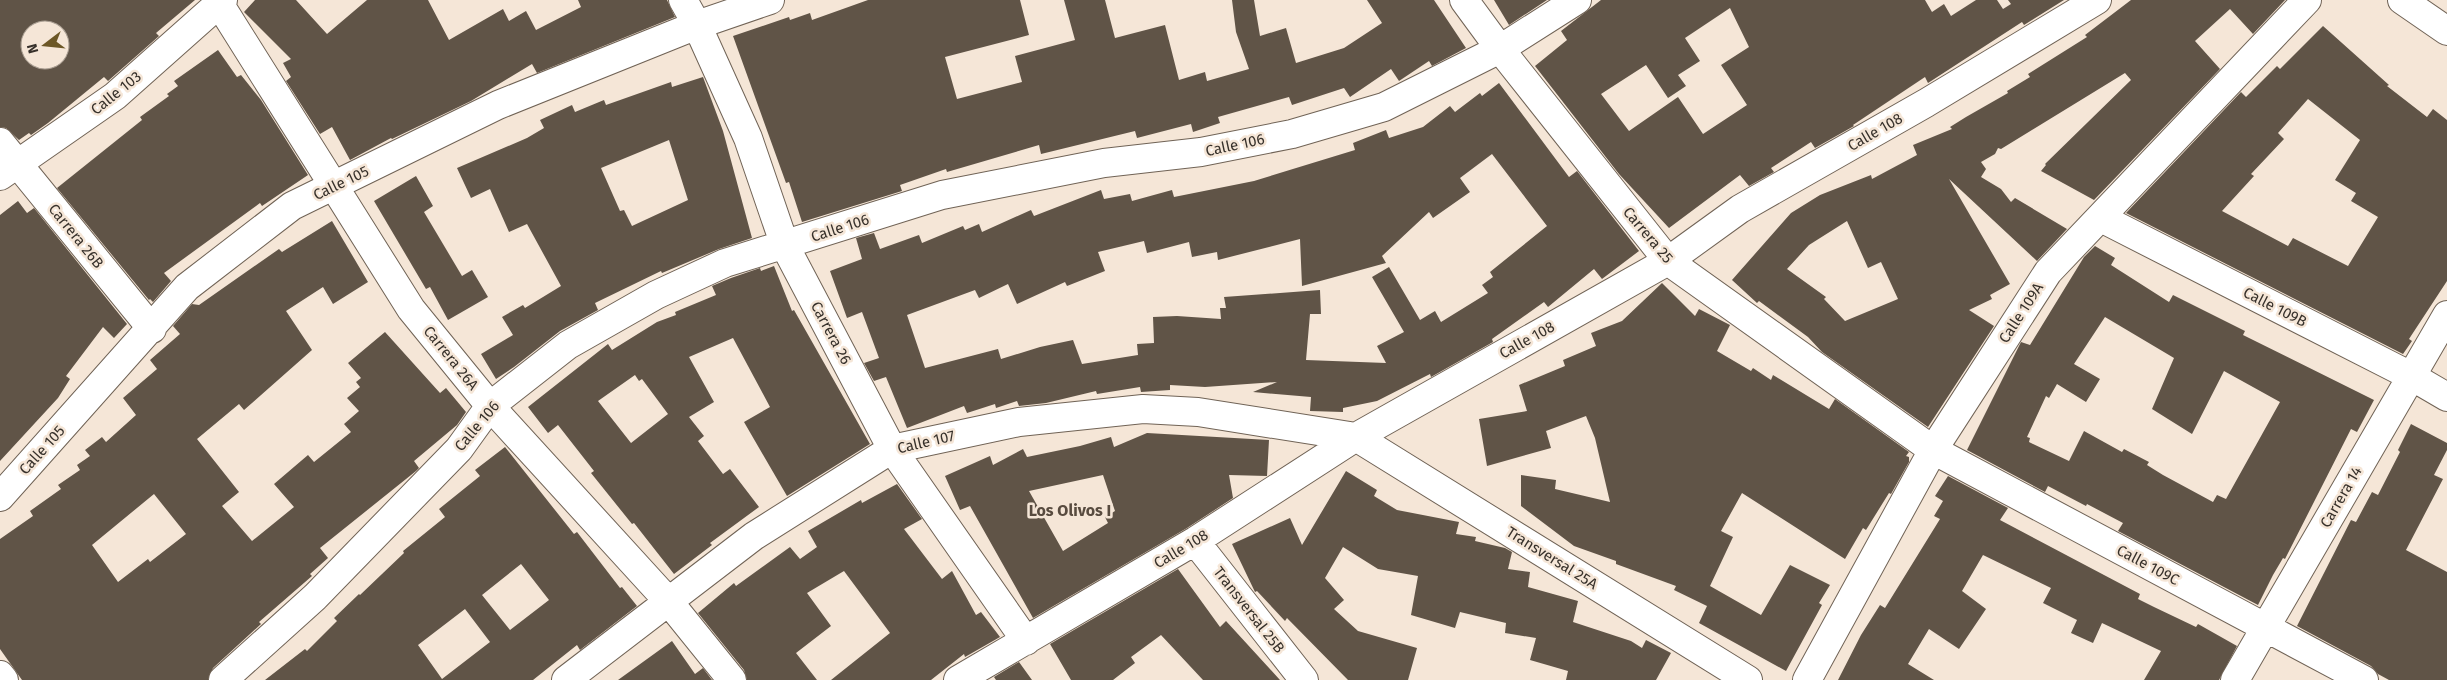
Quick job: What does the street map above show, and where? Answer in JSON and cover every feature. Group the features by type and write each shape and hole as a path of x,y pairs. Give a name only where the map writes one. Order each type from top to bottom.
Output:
{"street":[{"name":"Carrera 26","path":"683,0 698,25 748,138 785,246 892,450 1026,642"},
{"name":"Calle 105","path":"0,497 195,281 292,206 498,105 698,25 770,0"},
{"name":"Carrera 25","path":"1464,0 1500,49 1668,261 1932,450"},
{"name":"Calle 106","path":"223,680 322,590 459,449 490,406 568,345 656,295 725,263 785,246 942,195 1104,163 1201,152 1292,134 1384,107 1500,49 1577,0"},
{"name":"Calle 108","path":"958,680 1026,642 1195,541 1356,436 1668,261 1740,210 1926,103 2097,0"},
{"name":"Calle 109A","path":"1807,680 1932,450 2048,272 2307,0"},
{"path":"2402,0 2447,31"},
{"name":"Calle 103","path":"9,171 115,96 220,1"},
{"name":"Carrera 26A","path":"220,1 411,309 490,406 670,602 732,680"},
{"name":"Carrera 26B","path":"0,142 9,171 152,329"},
{"name":"Calle 109B","path":"2101,218 2411,376 2447,397"},
{"name":"Carrera 14","path":"2235,680 2447,315"},
{"name":"Calle 107","path":"566,680 754,536 892,450 1019,422 1143,409 1198,412 1356,436"},
{"name":"Transversal 25A","path":"1356,436 1748,680"},
{"name":"Calle 109C","path":"1932,450 2364,680"},
{"name":"Transversal 25B","path":"1195,541 1304,680"},
{"path":"0,675 4,680"}],"building":[{"path":"0,0 195,0 156,33 159,36 108,81 104,77 31,135 29,133 19,140 6,128 0,127"},
{"path":"255,0 296,0 327,34 367,0 428,0 449,40 503,9 509,21 526,11 536,30 581,7 578,0 667,0 675,17 537,73 532,64 471,101 391,138 350,160 332,127 320,134 286,81 291,77 283,63 291,59 244,12"},
{"path":"868,0 1020,0 1029,35 945,57 957,99 1022,82 1015,56 1075,40 1064,0 1105,0 1115,38 1165,25 1179,80 1205,72 1207,81 1249,69 1236,32 1232,0 1254,0 1260,36 1286,28 1296,63 1344,48 1382,23 1367,0 1434,0 1466,48 1432,66 1429,61 1399,81 1391,69 1350,97 1344,88 1292,105 1289,97 1218,117 1220,123 1193,132 1191,124 1137,138 1135,131 1041,154 1039,145 947,172 946,169 900,185 902,191 802,222 789,182 786,183 733,36 789,17 790,20 810,13 812,20"},
{"path":"1494,0 1547,0 1509,25"},
{"path":"1601,0 1925,0 1932,12 1944,4 1951,16 1976,0 1997,0 2003,9 2011,4 2008,0 2064,0 2024,25 2022,22 1928,83 1925,77 1854,126 1815,148 1811,142 1771,168 1774,172 1749,186 1740,175 1669,228 1619,174 1535,66 1567,40 1561,31","holes":["1730,8 1749,47 1721,65 1747,105 1703,134 1678,97 1629,131 1601,94 1646,65 1668,98 1686,86 1678,75 1700,61 1685,38"]},
{"path":"2131,0 2285,0 2253,34 2230,9 2195,41 2220,69 2094,200 2041,171 2045,164 2131,80 2125,73 2001,149 1998,148 1995,154 1981,162 1986,169 1981,177 2001,189 2011,202 2015,198 2067,229 2037,261 1949,179 2010,284 1990,295 1992,299 1969,310 1994,326 1928,427 1822,352 1808,337 1759,301 1757,303 1732,280 1791,213 1820,195 1871,175 1872,179 1917,155 1913,145 1952,129 1950,127 2008,93 2007,91 2030,77 2028,74 2087,37 2085,35","holes":["1847,221 1868,268 1881,262 1898,299 1845,321 1824,299 1826,297 1787,269 1809,245"]},
{"path":"2323,26 2389,85 2387,86 2427,117 2433,109 2447,120 2447,281 2409,339 2412,341 2403,354 2126,213 2241,92 2246,97 2277,66 2280,69","holes":["2308,99 2360,140 2335,180 2356,193 2351,201 2378,217 2348,266 2293,238 2288,246 2222,211 2254,176 2251,174 2284,139 2278,133"]},
{"path":"218,50 237,77 241,75 261,100 308,175 262,206 260,203 164,273 171,281 153,302 149,300 57,188 142,120 140,117 169,96 167,94 178,86 174,81"},
{"path":"703,77 723,131 752,238 719,249 662,273 661,271 595,303 598,310 560,331 496,379 481,354 513,335 502,317 523,305 525,308 561,286 527,224 509,232 490,189 471,198 457,168 527,138 544,128 540,120 572,105 575,112 604,100 606,105 671,82 672,87","holes":["669,140 688,200 632,226 624,210 620,211 601,168"]},
{"path":"1499,83 1569,177 1577,171 1639,251 1602,279 1594,269 1548,307 1544,302 1492,339 1493,342 1431,377 1430,374 1377,401 1343,408 1343,412 1310,411 1311,397 1253,392 1277,382 1205,387 1170,385 1170,390 1141,392 1140,387 1097,394 1096,391 1046,403 1019,406 1017,401 996,408 995,404 967,413 964,406 907,428 886,377 874,381 864,363 879,358 862,312 847,318 830,271 862,259 856,238 874,233 880,249 919,235 922,243 963,226 965,230 979,224 982,232 1031,210 1034,216 1101,190 1104,199 1130,194 1132,201 1172,190 1174,197 1254,181 1355,150 1353,143 1386,130 1389,138 1423,127 1450,106 1455,112 1480,93 1482,96","holes":["1492,154 1547,226 1490,272 1493,277 1482,285 1488,293 1441,322 1435,311 1420,320 1389,267 1372,277 1404,332 1377,346 1386,363 1306,360 1310,314 1321,314 1320,290 1224,297 1226,308 1220,308 1221,319 1177,316 1153,317 1154,343 1137,344 1138,355 1082,364 1073,340 1040,347 1001,359 998,349 925,368 907,315 975,290 979,298 1008,284 1017,304 1065,282 1067,286 1105,271 1098,252 1144,241 1147,253 1189,242 1192,257 1217,252 1218,260 1300,239 1302,286 1386,263 1382,256 1429,212 1433,218 1470,192 1460,178"]},
{"path":"416,176 433,206 424,212 462,276 472,270 488,297 448,320 430,287 426,289 374,201"},
{"path":"18,201 27,213 34,208 127,324 114,338 103,327 66,376 70,379 58,398 0,461 0,215"},
{"path":"332,221 368,282 333,304 323,287 286,311 312,350 244,410 239,404 197,439 239,492 222,506 252,541 294,507 274,484 308,455 314,462 351,432 344,424 359,411 347,398 360,387 356,382 361,378 348,363 385,332 440,393 446,388 466,412 457,425 414,461 419,468 416,471 320,548 328,558 310,574 312,576 259,622 261,624 213,668 208,680 22,680 0,649 0,539 33,516 30,511 61,489 58,485 80,470 77,465 90,456 85,450 102,437 106,442 136,415 123,398 157,369 150,360 180,334 173,326 192,304 199,305 279,249 282,252","holes":["154,494 186,534 150,562 148,559 118,582 92,545"]},
{"path":"2095,246 2115,258 2111,265 2169,302 2173,295 2245,331 2243,335 2374,400 2357,432 2351,429 2285,559 2283,558 2273,575 2258,605 2118,531 2123,523 2048,486 2045,492 1967,450 2021,342 2030,345 2084,257","holes":["2105,317 2174,358 2152,409 2192,434 2224,371 2280,402 2226,499 2217,495 2213,502 2147,465 2149,462 2124,449 2122,452 2084,431 2069,461 2029,442 2030,438 2027,437 2046,396 2049,398 2057,384 2086,402 2100,379 2074,364"]},
{"path":"774,266 792,311 794,310 870,444 787,496 744,422 770,407 733,338 689,357 714,402 689,417 704,436 698,441 723,474 730,469 759,507 710,543 712,545 674,574 591,473 594,471 558,425 548,433 528,407 608,344 612,350 657,322 676,315 675,312 716,295 712,286 760,268 761,271","holes":["635,375 639,381 642,379 668,414 631,443 598,401"]},
{"path":"1662,283 1695,316 1699,309 1730,325 1717,351 1751,371 1753,368 1771,380 1773,375 1829,409 1835,399 1909,452 1906,456 1909,457 1909,462 1891,494 1889,493 1866,530 1863,528 1845,559 1742,493 1721,531 1733,537 1710,586 1761,615 1790,565 1830,585 1819,603 1822,605 1786,671 1699,623 1707,606 1674,590 1676,586 1574,546 1521,506 1521,475 1556,480 1555,489 1610,502 1595,438 1586,416 1546,431 1551,448 1487,466 1479,419 1527,411 1519,385 1565,366 1563,360 1596,346 1591,333 1622,321"},
{"path":"2411,424 2447,443 2447,450 2434,475 2443,479 2406,550 2447,572 2447,680 2389,680 2378,674 2371,666 2297,626 2351,520 2356,522 2372,492 2378,495 2400,452 2398,450"},
{"path":"1147,433 1269,440 1267,476 1229,475 1233,498 1187,528 1033,618 970,506 960,510 945,476 990,456 993,465 1023,449 1027,457 1080,446 1111,437 1114,447","holes":["1103,475 1115,511 1105,517 1108,523 1063,551 1029,491"]},
{"path":"505,447 574,534 577,532 620,588 622,587 637,606 580,650 577,645 533,680 265,680 305,649 307,651 337,621 334,618 404,553 403,551 445,517 439,509 480,476 475,470","holes":["521,564 549,600 510,630 482,595","465,609 490,642 442,679 418,645"]},
{"path":"1346,471 1377,490 1374,496 1397,510 1459,522 1456,534 1476,537 1475,541 1505,548 1512,552 1508,569 1530,572 1528,587 1578,601 1573,622 1631,641 1642,648 1646,640 1671,653 1656,680 1566,680 1568,671 1530,660 1536,638 1505,633 1506,623 1460,612 1455,628 1411,615 1418,576 1378,569 1343,547 1325,578 1344,600 1334,609 1358,631 1417,648 1408,680 1348,680 1287,618 1285,621 1257,591 1255,592 1232,544 1290,518 1302,545"},
{"path":"1948,476 2008,508 2000,520 2140,594 2138,599 2196,627 2198,624 2237,646 2219,680 2144,680 2161,651 2102,623 2093,643 2071,633 2077,620 2043,603 2051,588 1983,555 1962,591 1986,609 1959,649 1929,629 1908,664 1934,680 1838,680 1861,635 1880,605 1885,608 1940,519 1934,516 1943,501 1935,496"},
{"path":"897,484 922,519 904,529 942,579 952,571 976,615 981,612 1000,637 965,657 964,654 931,680 831,680 890,633 844,571 807,593 831,626 796,653 817,680 747,680 744,670 698,613 734,583 736,586 790,547 800,559 817,547 808,531 861,500 862,503"},
{"path":"1178,569 1220,627 1226,621 1280,680 1203,680 1161,635 1131,657 1135,663 1113,680 1071,680 1050,644"},
{"path":"672,641 695,674 703,668 712,680 618,680"},
{"path":"1019,662 1032,680 996,680 994,677"}],"district":[{"name":"Los Olivos I","path":"1070,510"}]}
